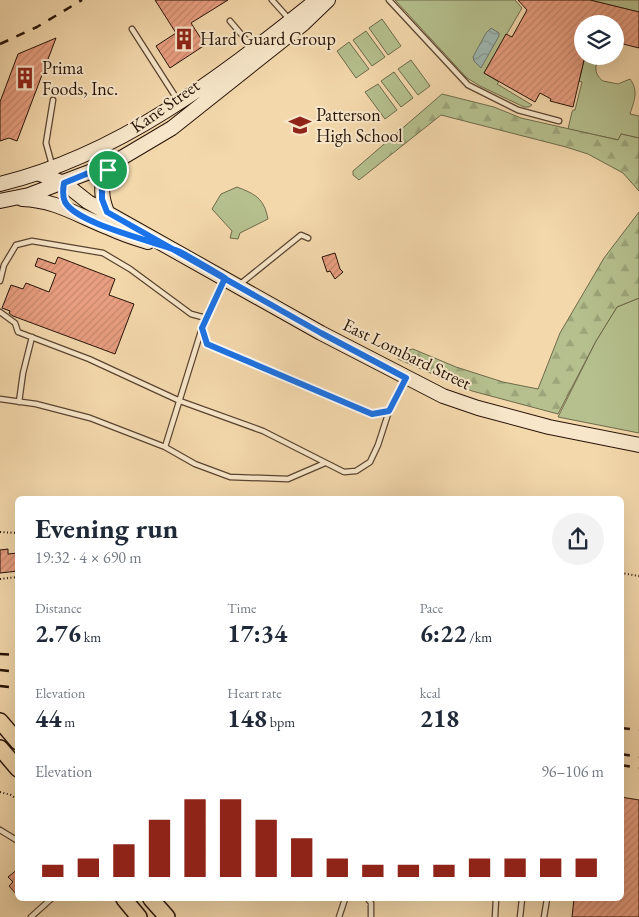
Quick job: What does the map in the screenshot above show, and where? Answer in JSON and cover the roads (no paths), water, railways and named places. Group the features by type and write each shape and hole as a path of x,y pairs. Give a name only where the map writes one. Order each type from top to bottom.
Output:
{"main road":[{"name":"Kane Street","path":"0,184 53,168 110,144 216,78 317,0"},
{"name":"Kane Street","path":"4,200 29,195 113,163 172,128 303,24 328,0"},
{"path":"68,162 63,195 66,203 83,216"},
{"path":"107,212 102,199 102,190 104,178 113,163"},
{"name":"East Lombard Street","path":"38,173 64,183 88,202 406,378 443,396 478,408 549,427 639,445"},
{"path":"4,200 40,200 83,216"},
{"name":"East Lombard Street","path":"83,216 114,230 177,251"},
{"path":"0,721 15,738"},
{"path":"0,748 15,766"},
{"path":"126,901 140,917"},
{"path":"153,901 167,917"}],"lane":[{"path":"272,0 291,21"},
{"path":"389,0 468,85 518,110 559,121"},
{"path":"230,20 254,49"},
{"path":"132,29 179,102"},
{"path":"53,100 46,143 53,168"},
{"path":"238,286 301,235 308,238"},
{"path":"0,281 4,265 16,245 32,241 94,251 104,253 130,269 191,314 206,318"},
{"path":"165,447 202,328 225,278"},
{"path":"0,312 15,323 18,332 89,360 180,401 263,431 344,472 356,471 370,462 378,446 389,411 406,378"},
{"path":"202,328 207,344 372,414 389,411"},
{"path":"19,402 23,373 32,337"},
{"path":"0,399 36,404 90,418 165,447 196,464 230,476 288,479 325,463"},
{"path":"0,830 15,839"},
{"path":"31,917 49,901"},
{"path":"339,917 344,901"},
{"path":"370,901 372,903 372,917"},
{"path":"495,917 496,901"},
{"path":"520,917 522,901"},
{"path":"544,917 546,901"}],"water":[{"path":"491,28 499,33 499,36 481,68 474,61 473,57 486,33"}],"railway":[{"path":"0,44 37,27 82,0"},
{"path":"0,654 15,655"},
{"path":"0,670 15,672"},
{"path":"0,686 15,688"},
{"path":"624,728 639,730"},
{"path":"624,754 639,757"},
{"path":"624,766 639,768"}],"place":[{"name":"Hard Guard Group","path":"184,39"},
{"name":"Prima Foods, Inc.","path":"25,78"},
{"name":"Patterson High School","path":"300,125"}]}
